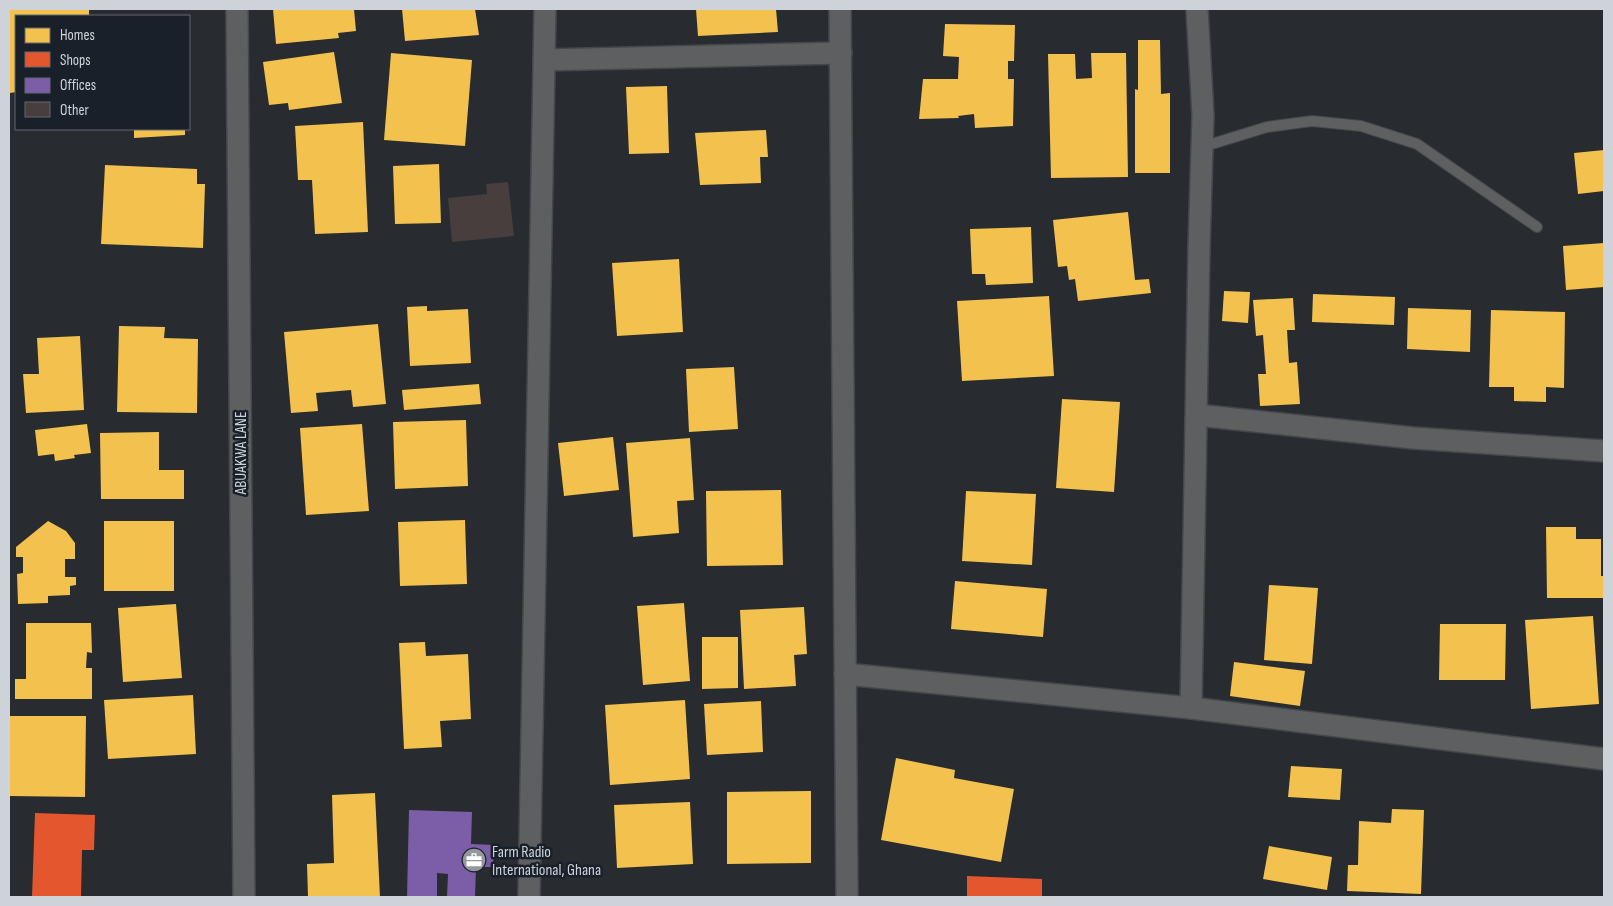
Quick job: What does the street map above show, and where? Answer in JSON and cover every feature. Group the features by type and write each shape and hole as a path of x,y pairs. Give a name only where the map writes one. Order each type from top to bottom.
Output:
{"street":[{"name":"ABUAKWA LANE","path":"237,9 244,897"},
{"path":"529,897 545,9"},
{"path":"840,9 847,897"},
{"path":"1190,708 1203,115 1197,9"},
{"path":"544,60 840,53"},
{"path":"1197,416 1413,438 1604,451"},
{"path":"845,674 1190,708 1604,759"}],"lane":[{"path":"1202,147 1267,127 1312,121 1361,126 1417,144 1537,227"}],"building: Homes":[{"path":"9,9 89,9 89,15 15,15 15,92 10,93"},
{"path":"273,9 354,9 356,31 338,33 339,38 276,44"},
{"path":"402,9 475,9 479,35 405,41"},
{"path":"696,9 776,9 778,32 698,36"},
{"path":"945,24 1015,25 1014,61 1008,61 1008,79 1014,79 1013,126 975,128 974,114 958,116 959,118 919,119 923,79 958,79 959,57 943,56"},
{"path":"1138,40 1160,40 1161,94 1170,93 1170,173 1135,173 1135,89 1138,90"},
{"path":"334,52 342,103 289,110 288,103 269,105 263,62"},
{"path":"391,53 472,60 465,146 384,140"},
{"path":"1091,53 1126,53 1128,177 1051,178 1048,54 1075,54 1076,79 1092,78"},
{"path":"667,86 669,153 629,154 626,87"},
{"path":"363,122 368,232 315,234 312,180 298,180 295,126"},
{"path":"134,130 185,130 185,135 134,138"},
{"path":"766,130 768,157 760,157 761,183 700,185 695,133"},
{"path":"1604,150 1604,191 1578,194 1574,153"},
{"path":"439,164 441,223 395,224 393,166"},
{"path":"105,165 197,169 197,184 205,184 203,248 101,244"},
{"path":"1128,212 1135,280 1149,279 1151,293 1078,301 1075,279 1069,280 1067,266 1058,267 1053,220"},
{"path":"1031,227 1033,283 986,285 985,274 972,274 970,229"},
{"path":"1604,243 1604,287 1566,290 1563,246"},
{"path":"679,259 683,332 617,336 612,263"},
{"path":"1224,291 1250,292 1248,323 1222,321"},
{"path":"1313,294 1395,297 1394,325 1312,322"},
{"path":"1049,296 1054,376 962,381 957,301"},
{"path":"1293,298 1295,330 1287,330 1289,363 1297,362 1300,404 1260,406 1258,374 1266,374 1263,335 1256,336 1253,300"},
{"path":"427,306 427,311 468,309 471,363 410,366 407,307"},
{"path":"1408,308 1471,310 1470,352 1407,349"},
{"path":"1491,310 1565,312 1564,388 1546,387 1546,402 1514,401 1514,387 1489,387"},
{"path":"378,324 386,404 353,407 351,390 316,393 318,411 291,413 284,332"},
{"path":"119,326 165,327 164,338 198,339 197,413 117,412"},
{"path":"80,336 84,410 26,413 23,374 39,374 37,338"},
{"path":"734,367 738,429 689,432 686,369"},
{"path":"479,384 481,404 404,410 402,390"},
{"path":"1062,399 1120,402 1114,492 1056,488"},
{"path":"466,420 468,486 395,489 393,422"},
{"path":"87,424 91,453 74,455 75,458 55,461 54,454 38,456 35,430"},
{"path":"362,424 369,511 306,515 300,428"},
{"path":"159,432 159,470 184,470 184,499 101,499 100,433"},
{"path":"613,437 619,490 564,496 558,443"},
{"path":"690,438 694,500 677,501 679,533 633,537 626,443"},
{"path":"781,490 783,565 707,566 706,491"},
{"path":"966,491 1036,494 1032,565 962,561"},
{"path":"465,520 467,584 400,586 398,522"},
{"path":"48,521 66,531 75,543 75,559 65,559 65,577 76,577 76,585 70,586 70,595 48,596 48,603 18,604 17,574 23,573 23,557 16,557 16,547"},
{"path":"104,521 174,521 174,591 104,591"},
{"path":"1546,527 1576,527 1576,539 1601,539 1601,576 1604,576 1604,598 1547,598"},
{"path":"955,581 1047,589 1043,637 951,629"},
{"path":"1269,585 1318,588 1312,664 1264,660"},
{"path":"684,603 690,681 643,685 637,606"},
{"path":"176,604 182,678 123,682 118,608"},
{"path":"804,607 807,654 794,655 796,686 744,689 740,610"},
{"path":"1593,616 1599,704 1531,709 1525,620"},
{"path":"26,623 91,623 92,653 87,652 86,668 92,668 92,699 15,699 15,679 26,679"},
{"path":"1440,624 1506,624 1505,680 1439,680"},
{"path":"702,637 738,637 738,688 702,689"},
{"path":"425,642 426,656 468,654 471,719 440,721 442,747 404,749 399,643"},
{"path":"1234,662 1305,671 1300,706 1230,696"},
{"path":"193,695 196,754 108,759 104,700"},
{"path":"685,700 690,779 610,785 605,705"},
{"path":"761,701 763,752 707,755 704,704"},
{"path":"9,716 86,716 85,797 9,796"},
{"path":"896,758 955,770 954,778 1014,789 1001,862 881,840"},
{"path":"1291,766 1342,769 1340,800 1288,797"},
{"path":"811,791 811,863 727,864 727,792"},
{"path":"375,793 380,897 308,897 307,864 334,863 332,795"},
{"path":"690,802 693,864 617,868 614,805"},
{"path":"1392,809 1424,810 1421,894 1347,891 1348,865 1358,865 1359,821 1391,823"},
{"path":"1269,846 1332,857 1327,890 1263,879"}],"building: Shops":[{"path":"35,813 95,815 94,850 82,850 81,897 32,897"},
{"path":"967,876 1042,879 1042,897 967,897"}],"building: Offices":[{"path":"409,810 472,812 471,844 494,845 493,867 476,867 475,897 447,897 448,874 437,873 437,897 407,897"}],"building: Other":[{"path":"508,182 514,236 452,242 448,198 487,194 486,184"}],"place":[{"name":"Farm Radio International, Ghana","path":"474,860"}]}
